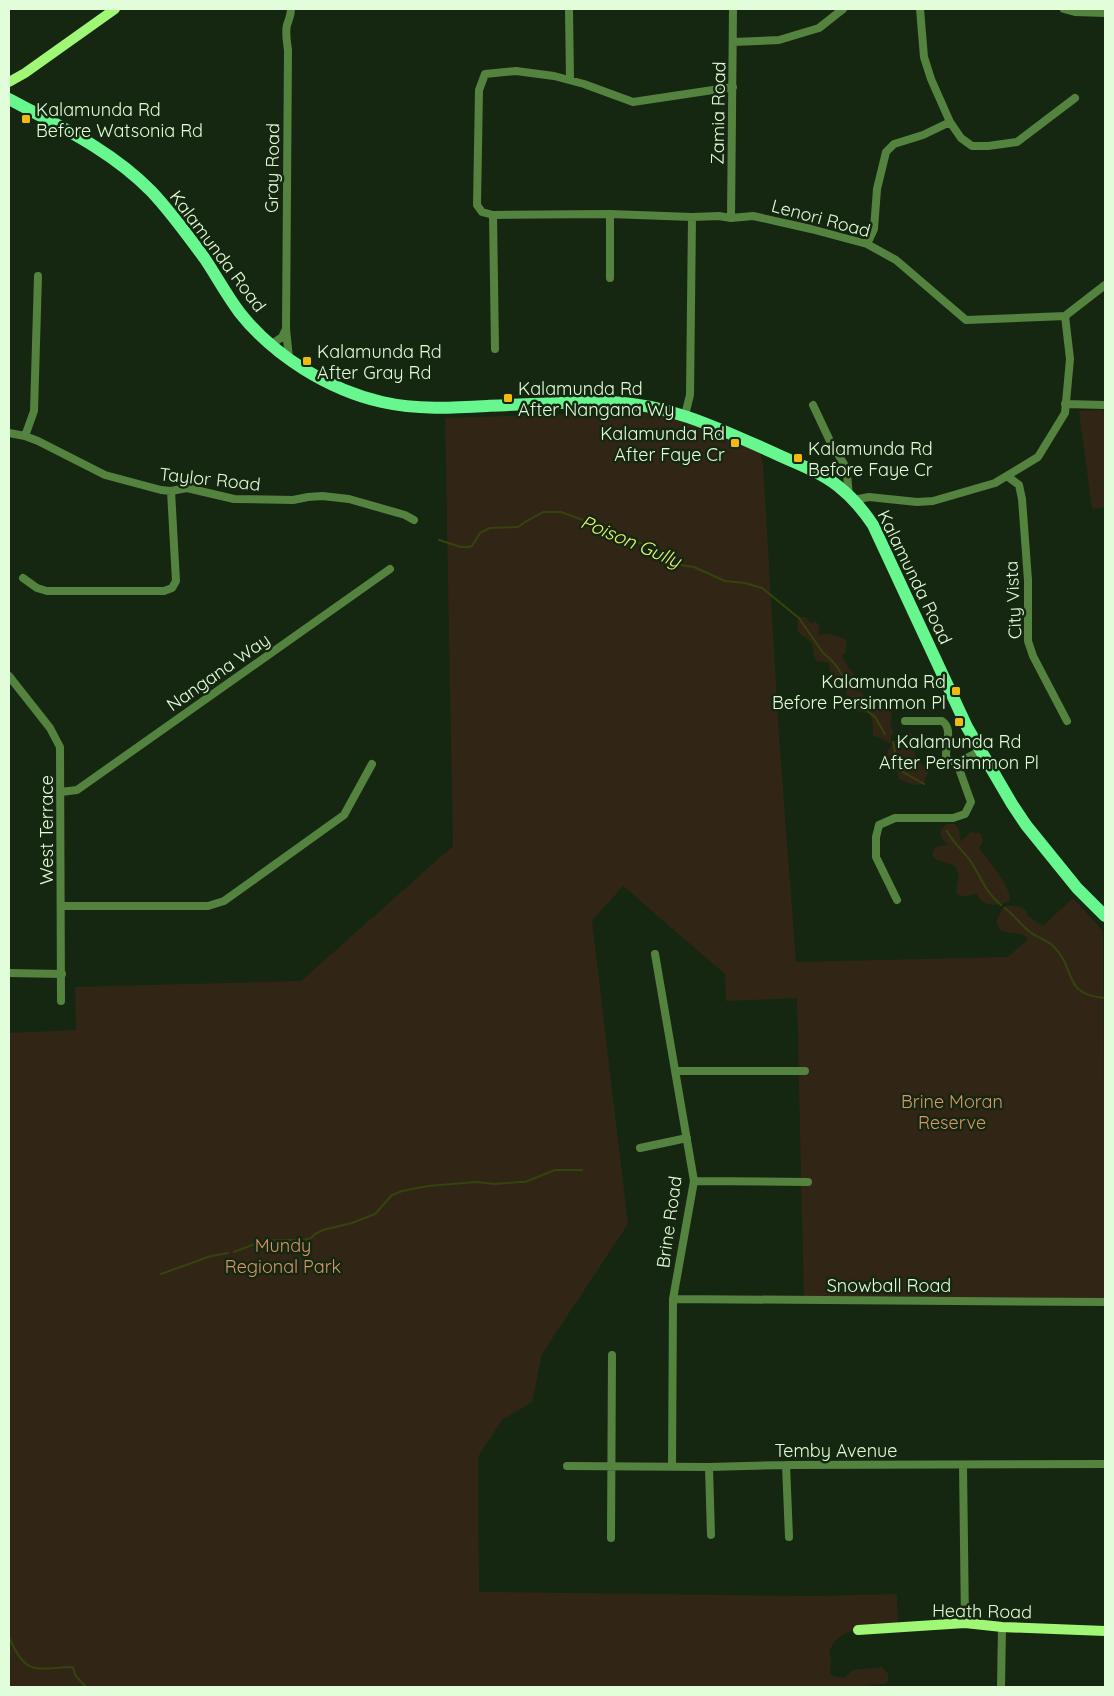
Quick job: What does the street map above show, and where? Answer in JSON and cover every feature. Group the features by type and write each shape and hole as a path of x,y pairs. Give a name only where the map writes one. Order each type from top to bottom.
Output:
{"main road":[{"name":"Kalamunda Road","path":"9,99 94,145 138,179 166,208 205,260 240,313 289,358 331,383 380,402 403,406 437,408 612,402 634,403 685,415 825,477 851,498 873,525 939,668 980,751 1012,804 1077,888 1105,916"}],"street":[{"path":"9,82 115,9"},
{"name":"Gray Road","path":"289,358 286,329 288,50 286,36 291,9"},
{"path":"570,9 570,80"},
{"name":"Zamia Road","path":"731,218 733,9"},
{"path":"733,42 779,40 819,28 843,9"},
{"path":"920,9 924,57 930,79 950,122 960,138 972,146 1016,142 1075,98"},
{"path":"1064,9 1075,12 1105,13"},
{"path":"495,348 493,215 482,212 477,205 479,90 485,74 516,71 554,76 584,84 633,102 733,87"},
{"path":"9,99 11,89 24,73"},
{"path":"867,244 874,229 877,189 886,152 894,144 950,122"},
{"path":"610,214 610,278"},
{"name":"Lenori Road","path":"493,215 610,214 719,216 731,218 753,216 867,244 896,260 966,320 1065,316"},
{"path":"685,415 690,395 692,217"},
{"path":"25,436 34,411 38,276"},
{"path":"813,404 830,441 844,464 851,498 869,497 917,502 933,500 995,483 1038,457 1065,413 1070,359 1065,316 1105,285"},
{"path":"272,344 282,337 286,329"},
{"path":"1066,404 1105,405"},
{"name":"Taylor Road","path":"9,433 25,436 105,475 136,484 171,491 187,488 224,498 250,500 292,500 322,496 349,499 405,515 414,520"},
{"name":"City Vista","path":"1007,476 1019,485 1022,500 1028,580 1028,641 1033,656 1067,721"},
{"path":"23,578 37,588 47,591 164,591 172,588 176,581 171,491"},
{"name":"Nangana Way","path":"60,792 77,790 390,569"},
{"name":"West Terrace","path":"9,676 50,728 60,747 61,1001"},
{"path":"897,900 876,857 876,837 879,825 895,818 953,818 964,814 971,802 957,764 947,759 948,730 946,724 942,721 905,720"},
{"path":"957,764 980,751"},
{"path":"61,906 208,906 224,901 344,815 372,764"},
{"name":"Brine Road","path":"655,954 694,1181 673,1299 672,1466"},
{"path":"9,973 62,974"},
{"path":"675,1071 805,1071"},
{"path":"640,1148 686,1138"},
{"path":"694,1181 808,1182"},
{"name":"Snowball Road","path":"673,1299 1105,1302"},
{"path":"610,1538 612,1355"},
{"path":"786,1464 789,1537"},
{"name":"Temby Avenue","path":"567,1466 709,1467 786,1464 1105,1464"},
{"path":"963,1464 965,1624"},
{"path":"709,1467 711,1535"},
{"name":"Heath Road","path":"858,1630 965,1624 1002,1628 1105,1631"},
{"path":"1001,1687 1002,1628"}],"green space":[{"name":"Mundy Regional Park","path":"634,403 758,446 763,463 779,736 796,962 1008,957 1028,939 1022,935 1000,930 996,921 1003,907 1013,906 1022,908 1027,912 1027,915 1043,926 1073,898 1103,931 1105,1302 804,1300 797,998 726,1001 725,974 623,886 592,921 628,1224 542,1354 532,1402 502,1420 478,1457 479,1592 812,1596 897,1594 898,1627 868,1628 848,1633 840,1637 833,1644 829,1653 831,1658 830,1673 833,1676 845,1678 852,1670 882,1667 888,1674 888,1681 885,1684 870,1685 868,1687 9,1687 9,1033 76,1030 75,987 301,981 453,846 445,418 632,412"},
{"path":"1101,410 1105,413 1105,507 1092,509 1079,411"},
{"path":"800,617 806,617 811,624 815,621 818,624 818,635 832,634 846,640 846,652 842,656 856,677 858,690 879,710 891,711 890,724 894,733 891,737 891,744 873,735 873,723 869,713 854,709 842,683 830,671 829,663 817,661 814,656 812,643 798,632 797,621"},
{"path":"910,732 914,739 917,759 921,764 930,769 924,783 918,785 899,779 897,768 887,754 896,740"},
{"path":"947,824 955,824 959,829 961,842 970,832 980,833 983,841 979,848 1003,881 1010,895 1010,901 991,905 983,902 977,894 958,895 956,890 958,875 955,866 935,859 932,855 936,848 949,845 940,834 941,829"}],"waterway":[{"name":"Poison Gully","path":"439,540 461,547 468,547 472,546 480,533 490,528 518,527 543,512 561,512 591,523 605,531 638,542 675,564 694,567 725,581 745,583 762,588 799,618 823,653 836,666 845,682"},
{"path":"854,697 857,703 875,717 885,734"},
{"name":"Poison Gully","path":"893,742 897,761 903,772 924,784"},
{"name":"Poison Gully","path":"947,831 969,859 986,889 1001,905"},
{"name":"Poison Gully","path":"1005,908 1030,932 1054,947 1066,964 1076,987 1091,996 1105,998"},
{"path":"234,1252 260,1242 305,1240 311,1238 323,1230 352,1223 375,1214 392,1195 402,1191 428,1186 476,1182 494,1184 525,1182 555,1170 582,1170"},
{"path":"161,1274 211,1256 228,1253"},
{"path":"9,1637 15,1650 27,1664 41,1668 73,1667 75,1675 86,1687"}],"place":[{"name":"Kalamunda Rd Before Watsonia Rd","path":"26,119"},
{"name":"Kalamunda Rd After Gray Rd","path":"307,361"},
{"name":"Kalamunda Rd After Nangana Wy","path":"508,398"},
{"name":"Kalamunda Rd After Faye Cr","path":"735,443"},
{"name":"Kalamunda Rd Before Faye Cr","path":"798,458"},
{"name":"Kalamunda Rd Before Persimmon Pl","path":"956,691"},
{"name":"Kalamunda Rd After Persimmon Pl","path":"959,722"}],"park label":[{"name":"Brine Moran Reserve","path":"952,1111"}]}
